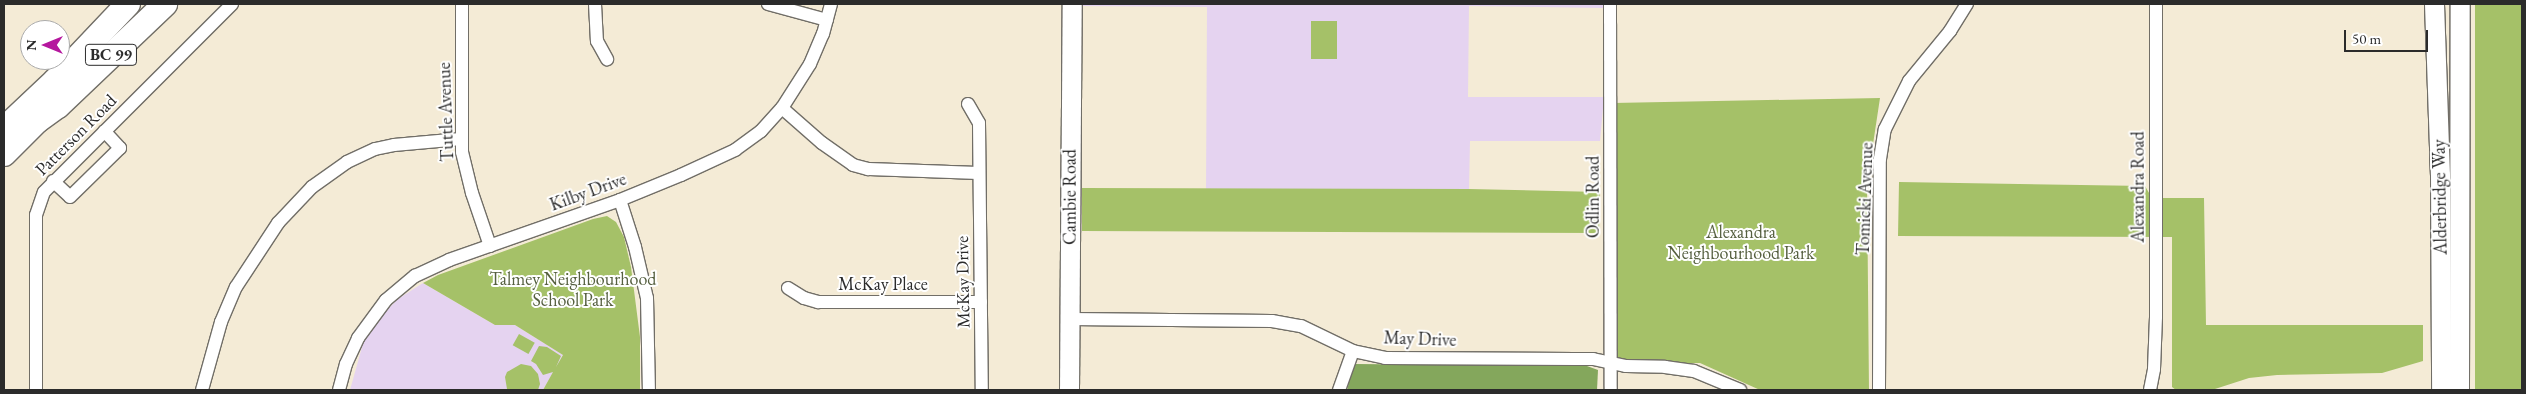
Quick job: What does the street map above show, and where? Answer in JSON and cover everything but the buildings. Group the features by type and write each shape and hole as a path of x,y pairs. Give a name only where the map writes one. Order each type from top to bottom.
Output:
{"highway":[{"path":"70,47 110,4"},
{"name":"BC 99","path":"6,126 55,81 128,4"},
{"name":"BC 99","path":"4,154 37,121 58,106 164,4"},
{"path":"6,126 35,85 49,70"},
{"path":"4,172 44,131 58,106"}],"main road":[{"name":"Cambie Road","path":"1069,390 1072,4"},
{"name":"Alderbridge Way","path":"2434,4 2440,175 2441,390"},
{"name":"Alderbridge Way","path":"2460,4 2460,390"}],"street":[{"name":"Patterson Road","path":"36,390 36,215 44,192 232,4"},
{"name":"Tuttle Avenue","path":"462,4 461,139 464,168 490,246"},
{"path":"594,4 597,41 607,59"},
{"path":"768,4 827,20"},
{"name":"Kilby Drive","path":"338,390 346,364 358,338 386,300 416,276 490,246 620,200 711,162 735,150 761,131 782,108 810,64 832,4"},
{"name":"Odlin Road","path":"1610,4 1611,390"},
{"name":"Tomicki Avenue","path":"1880,390 1880,159 1885,129 1909,81 1950,31 1967,4"},
{"name":"Alexandra Road","path":"2150,390 2154,369 2156,4"},
{"name":"McKay Drive","path":"968,104 979,123 982,390"},
{"path":"782,108 822,143 853,165 868,169 979,173"},
{"path":"53,181 70,197 120,148 104,131"},
{"path":"202,390 219,330 236,287 278,223 312,188 347,162 375,149 394,144 461,139"},
{"path":"620,200 631,232 647,298 649,390"},
{"name":"McKay Place","path":"788,288 804,298 818,302 981,302"},
{"name":"May Drive","path":"1070,319 1272,321 1301,326 1353,350 1385,358 1593,358 1611,363 1694,370 1740,390"},
{"path":"1339,390 1353,350"},
{"name":"Alexandra Road","path":"2154,369 2160,390"}],"shaded area":[{"path":"1083,4 1603,4 1603,8 1469,6 1468,97 1604,97 1600,141 1470,141 1469,189 1206,189 1207,7 1083,6"},
{"path":"423,283 495,325 515,325 563,355 543,390 350,390 364,340 379,318 398,299"}],"green space":[{"path":"2475,4 2522,4 2522,390 2475,390"},
{"path":"1311,21 1337,21 1337,59 1311,59"},
{"name":"Alexandra Neighbourhood Park","path":"1880,98 1867,184 1869,390 1760,390 1700,363 1616,363 1613,103"},
{"path":"1899,182 2145,186 2152,198 2204,198 2206,325 2423,325 2423,361 2382,373 2277,375 2249,378 2215,389 2176,390 2172,387 2172,237 1898,236"},
{"path":"1082,188 1469,189 1600,192 1599,233 1082,231"},
{"name":"Talmey Neighbourhood School Park","path":"607,216 616,222 624,237 631,267 640,337 640,390 543,390 553,372 543,375 536,364 531,361 539,346 547,347 561,356 556,367 563,355 515,325 495,325 423,283 438,275 593,219"},
{"path":"519,334 535,343 528,354 513,345"},
{"path":"521,364 531,366 538,374 540,384 538,390 507,389 505,377 507,372"},
{"path":"1354,364 1587,366 1598,370 1597,390 1347,390"}]}
